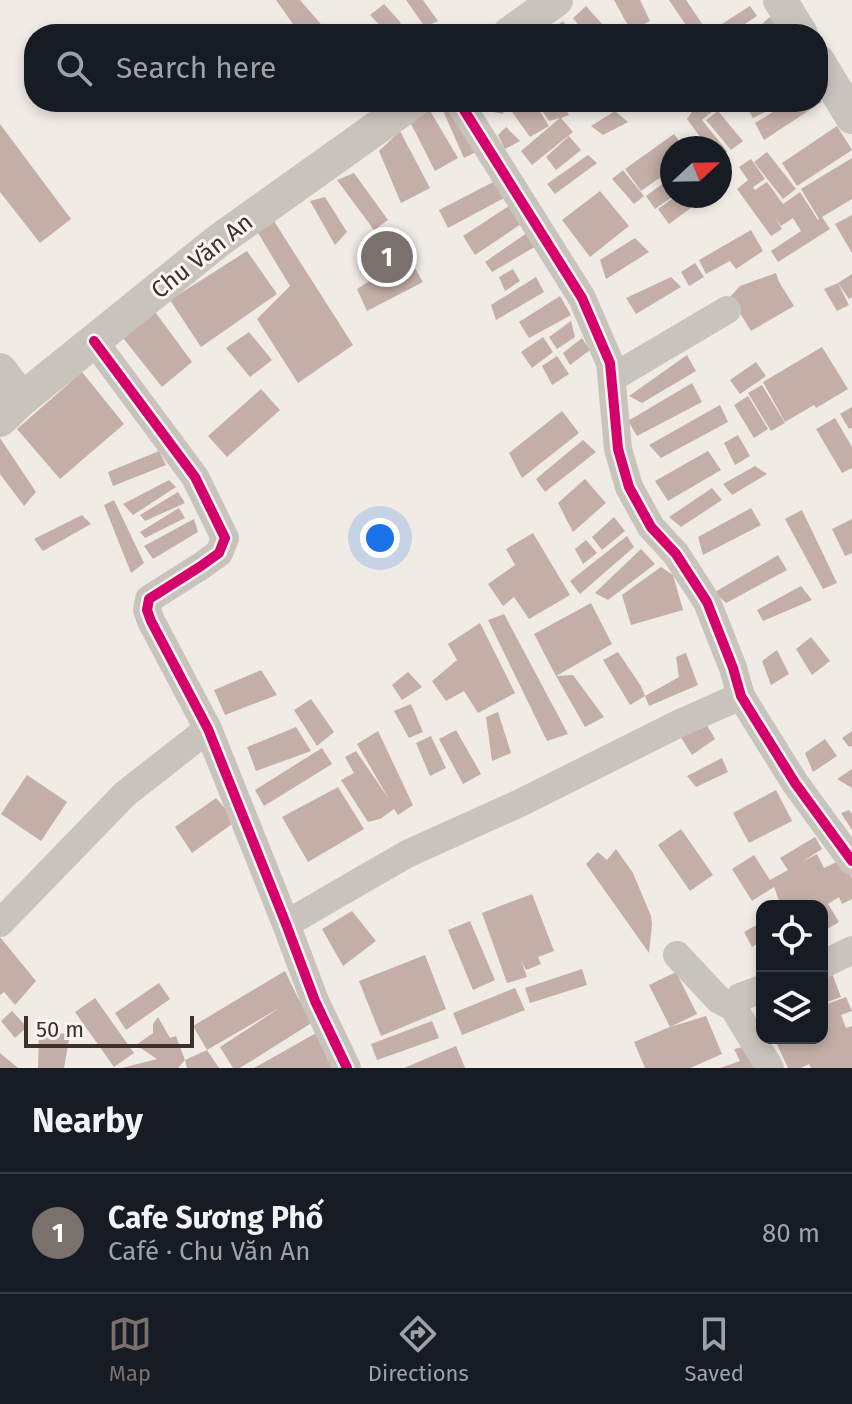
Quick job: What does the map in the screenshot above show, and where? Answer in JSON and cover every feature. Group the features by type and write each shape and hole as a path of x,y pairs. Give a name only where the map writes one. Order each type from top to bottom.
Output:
{"street":[{"path":"523,24 556,0"},
{"path":"780,0 795,24"},
{"path":"828,77 852,117"},
{"name":"Chu Văn An","path":"11,410 218,241 399,112"},
{"path":"465,112 582,298 610,363 618,449 629,487 651,527 676,554 707,602 741,696 795,783 852,861"},
{"path":"612,378 727,310"},
{"path":"94,341 195,477 225,538 219,553 149,599 147,610 208,729 315,1001 347,1068"},
{"path":"0,370 11,410"},
{"path":"286,924 407,854 741,696"},
{"path":"0,923 125,794 208,729"},
{"path":"828,962 852,950"},
{"path":"677,955 719,1000 733,1007 770,1068"},
{"path":"733,1007 740,997 756,991"}],"building":[{"path":"276,0 300,0 321,24 293,24"},
{"path":"406,0 423,0 438,21 423,24"},
{"path":"614,0 640,0 650,21 627,24"},
{"path":"669,0 686,0 702,24 685,24"},
{"path":"384,4 401,23 379,24 370,15"},
{"path":"586,6 602,24 578,24 573,18"},
{"path":"750,6 757,16 745,24 722,24"},
{"path":"770,17 776,24 762,24"},
{"path":"425,112 431,112 458,158 435,171 410,122"},
{"path":"444,112 458,112 476,152 464,158"},
{"path":"512,112 540,112 549,126 530,137"},
{"path":"543,112 567,112 569,115 561,118 573,132 532,165 521,151 560,118 549,121"},
{"path":"613,112 628,122 603,135 591,126"},
{"path":"692,112 712,112 702,120 715,136 699,136 687,119"},
{"path":"717,112 743,141 732,149 732,136 719,136 706,120"},
{"path":"750,112 765,112 753,118"},
{"path":"773,112 807,112 764,140 755,123"},
{"path":"0,124 71,219 40,243 0,192"},
{"path":"837,126 852,150 797,186 782,163"},
{"path":"506,127 520,141 505,149 498,135"},
{"path":"400,131 430,188 401,203 379,151"},
{"path":"569,136 581,150 556,170 546,157"},
{"path":"660,144 660,178 641,191 625,169"},
{"path":"767,152 796,189 783,199 754,162"},
{"path":"588,155 597,163 555,194 547,184"},
{"path":"852,158 852,199 822,217 830,229 778,262 771,251 801,231 793,218 781,226 775,217 782,229 771,236 737,189 748,180 739,167 751,159 765,179 753,187 755,190 767,182 783,204 800,192 818,220 801,189"},
{"path":"623,170 644,196 634,204 612,179"},
{"path":"354,173 388,220 374,230 337,180"},
{"path":"497,180 506,197 448,228 439,210"},
{"path":"660,186 660,205 655,209 646,196"},
{"path":"600,191 629,226 590,257 562,220"},
{"path":"325,197 347,232 335,245 310,201"},
{"path":"512,204 524,222 475,255 463,236"},
{"path":"660,208 691,208 669,224 658,209"},
{"path":"852,215 852,253 835,224"},
{"path":"272,218 353,345 298,383 257,319 290,286 255,228"},
{"path":"531,230 538,245 492,272 485,262"},
{"path":"751,230 763,251 736,269 730,261 706,274 699,260"},
{"path":"397,237 423,282 367,311 357,289 387,270 375,250"},
{"path":"635,238 649,252 606,279 600,260"},
{"path":"247,251 277,294 201,347 170,300"},
{"path":"695,263 704,277 689,286 681,272"},
{"path":"513,269 520,281 505,291 499,277"},
{"path":"776,273 794,306 751,331 730,297 740,286"},
{"path":"852,274 852,297 849,299 838,283"},
{"path":"536,277 544,292 496,320 491,305"},
{"path":"671,277 681,287 636,314 626,298"},
{"path":"838,283 849,305 837,311 824,289"},
{"path":"560,296 571,315 529,338 519,322"},
{"path":"153,309 192,362 162,387 123,338"},
{"path":"571,321 575,337 557,349 549,337"},
{"path":"249,332 272,360 250,377 226,348"},
{"path":"543,337 553,352 532,368 521,352"},
{"path":"582,338 590,350 570,365 563,353"},
{"path":"822,347 848,389 785,422 763,382"},
{"path":"687,355 696,371 642,403 629,396"},
{"path":"557,356 569,374 552,385 542,366"},
{"path":"756,362 766,376 740,394 730,380"},
{"path":"82,372 124,424 60,479 17,429"},
{"path":"692,383 702,402 637,436 628,421"},
{"path":"762,385 785,423 771,431 748,393"},
{"path":"261,389 280,410 227,457 208,436"},
{"path":"748,396 768,429 754,438 734,405"},
{"path":"720,405 728,422 661,458 649,445"},
{"path":"852,407 852,428 849,429 840,414"},
{"path":"562,411 579,433 522,478 509,453"},
{"path":"835,418 852,447 852,468 842,473 816,429"},
{"path":"738,435 750,456 735,465 724,443"},
{"path":"0,438 36,492 24,506 0,474"},
{"path":"583,440 596,452 545,492 536,479"},
{"path":"159,451 166,465 113,486 108,472"},
{"path":"708,451 721,470 668,501 655,481"},
{"path":"755,466 767,474 732,495 723,484"},
{"path":"585,479 606,503 573,532 558,503"},
{"path":"169,480 176,487 133,515 123,504"},
{"path":"712,488 722,500 681,527 669,517"},
{"path":"178,492 185,503 145,521 140,515"},
{"path":"114,500 144,563 131,573 104,505"},
{"path":"179,508 185,518 145,538 140,532"},
{"path":"751,508 761,525 703,555 698,537"},
{"path":"802,510 837,583 823,589 785,519"},
{"path":"82,515 91,524 43,551 34,539"},
{"path":"614,517 625,531 602,550 592,537"},
{"path":"194,519 198,532 153,559 144,546"},
{"path":"852,519 852,553 845,556 832,529"},
{"path":"533,533 570,595 529,619 514,597 503,606 488,584 515,565 506,549"},
{"path":"627,536 634,547 580,594 570,581"},
{"path":"586,540 597,553 583,564 575,549"},
{"path":"641,549 655,564 608,600 595,593"},
{"path":"778,555 787,570 726,603 715,592"},
{"path":"661,567 673,575 683,610 631,625 622,595"},
{"path":"801,586 812,600 763,621 757,610"},
{"path":"591,603 612,644 556,676 534,634"},
{"path":"504,614 568,734 547,741 488,620"},
{"path":"480,623 515,693 478,713 464,691 446,701 432,681 457,660 448,644"},
{"path":"811,637 830,661 812,675 796,649"},
{"path":"777,650 789,674 771,685 762,661"},
{"path":"618,652 645,696 630,705 603,660"},
{"path":"686,653 698,685 649,706 645,696 679,677 676,657"},
{"path":"261,670 277,695 225,715 214,690"},
{"path":"408,672 422,687 402,700 392,685"},
{"path":"573,675 604,717 585,727 556,676"},
{"path":"311,699 334,732 317,746 294,710"},
{"path":"411,704 423,732 409,738 394,711"},
{"path":"498,712 511,753 492,761 486,717"},
{"path":"705,722 715,739 692,755 680,736"},
{"path":"296,727 311,751 256,771 247,747"},
{"path":"456,730 481,774 463,784 439,739"},
{"path":"378,731 413,805 398,815 394,809 380,819 368,822 341,780 354,773 345,757 356,751 389,799 357,744"},
{"path":"852,731 852,746 849,747 842,738"},
{"path":"431,736 446,768 430,776 416,743"},
{"path":"825,739 837,756 813,772 805,753"},
{"path":"322,748 332,764 264,806 255,790"},
{"path":"722,758 728,772 696,787 687,776"},
{"path":"852,769 852,788 837,779"},
{"path":"27,775 67,802 41,841 1,814"},
{"path":"338,787 364,829 308,862 282,817"},
{"path":"776,790 792,821 749,843 733,813"},
{"path":"216,798 236,821 192,853 175,827"},
{"path":"849,810 852,814 852,830 841,813"},
{"path":"681,829 713,875 690,891 658,845"},
{"path":"815,837 822,849 802,862 817,854 824,868 843,859 852,878 852,899 842,904 839,897 828,904 828,900 779,900 774,887 752,901 732,869 754,855 770,880 788,870 780,858"},
{"path":"616,849 633,873 651,916 649,953 586,864 598,852 607,860"},
{"path":"532,894 554,951 538,957 541,964 526,970 521,960 527,977 507,983 482,913"},
{"path":"828,904 839,922 828,928"},
{"path":"352,911 376,941 343,966 322,929"},
{"path":"470,921 495,980 473,990 448,930"},
{"path":"756,925 756,945 752,947 744,932"},
{"path":"0,937 36,981 15,1005 4,992 0,995"},
{"path":"425,955 446,1009 381,1036 359,981"},
{"path":"582,969 587,985 530,1003 525,988"},
{"path":"828,969 841,997 828,1002 828,972"},
{"path":"285,971 313,1022 240,1068 233,1068 220,1047 281,1007 207,1050 193,1026"},
{"path":"676,972 697,1014 670,1027 649,985"},
{"path":"159,983 170,999 126,1030 115,1013"},
{"path":"515,988 525,1010 462,1035 453,1013"},
{"path":"846,997 852,1011 841,1015 846,1028 852,1026 852,1068 811,1068 809,1064 801,1068 788,1068 777,1044 828,1044 828,1004"},
{"path":"95,998 134,1053 114,1067 75,1012"},
{"path":"12,1011 27,1027 15,1038 1,1021"},
{"path":"706,1016 722,1054 690,1068 645,1068 634,1042"},
{"path":"158,1017 170,1038 176,1036 185,1060 178,1068 122,1068 157,1059 136,1045 153,1033 153,1024"},
{"path":"432,1021 439,1038 377,1060 371,1044"},
{"path":"39,1032 70,1034 64,1068 38,1068"},
{"path":"318,1032 342,1068 254,1068"},
{"path":"753,1045 764,1068 720,1068 740,1061 734,1049"},
{"path":"456,1046 465,1068 404,1068"},
{"path":"207,1050 219,1068 187,1068 185,1060"},
{"path":"0,1053 18,1068 0,1068"}],"cycle path":[{"path":"465,112 582,298 610,363 618,449 629,487 651,527 676,554 707,602 741,696 795,783 852,861"},
{"path":"94,341 195,477 225,538 219,553 149,599 147,610 208,729 315,1001 347,1068"}],"place":[{"name":"Cafe Sương Phố","path":"387,257"}]}
